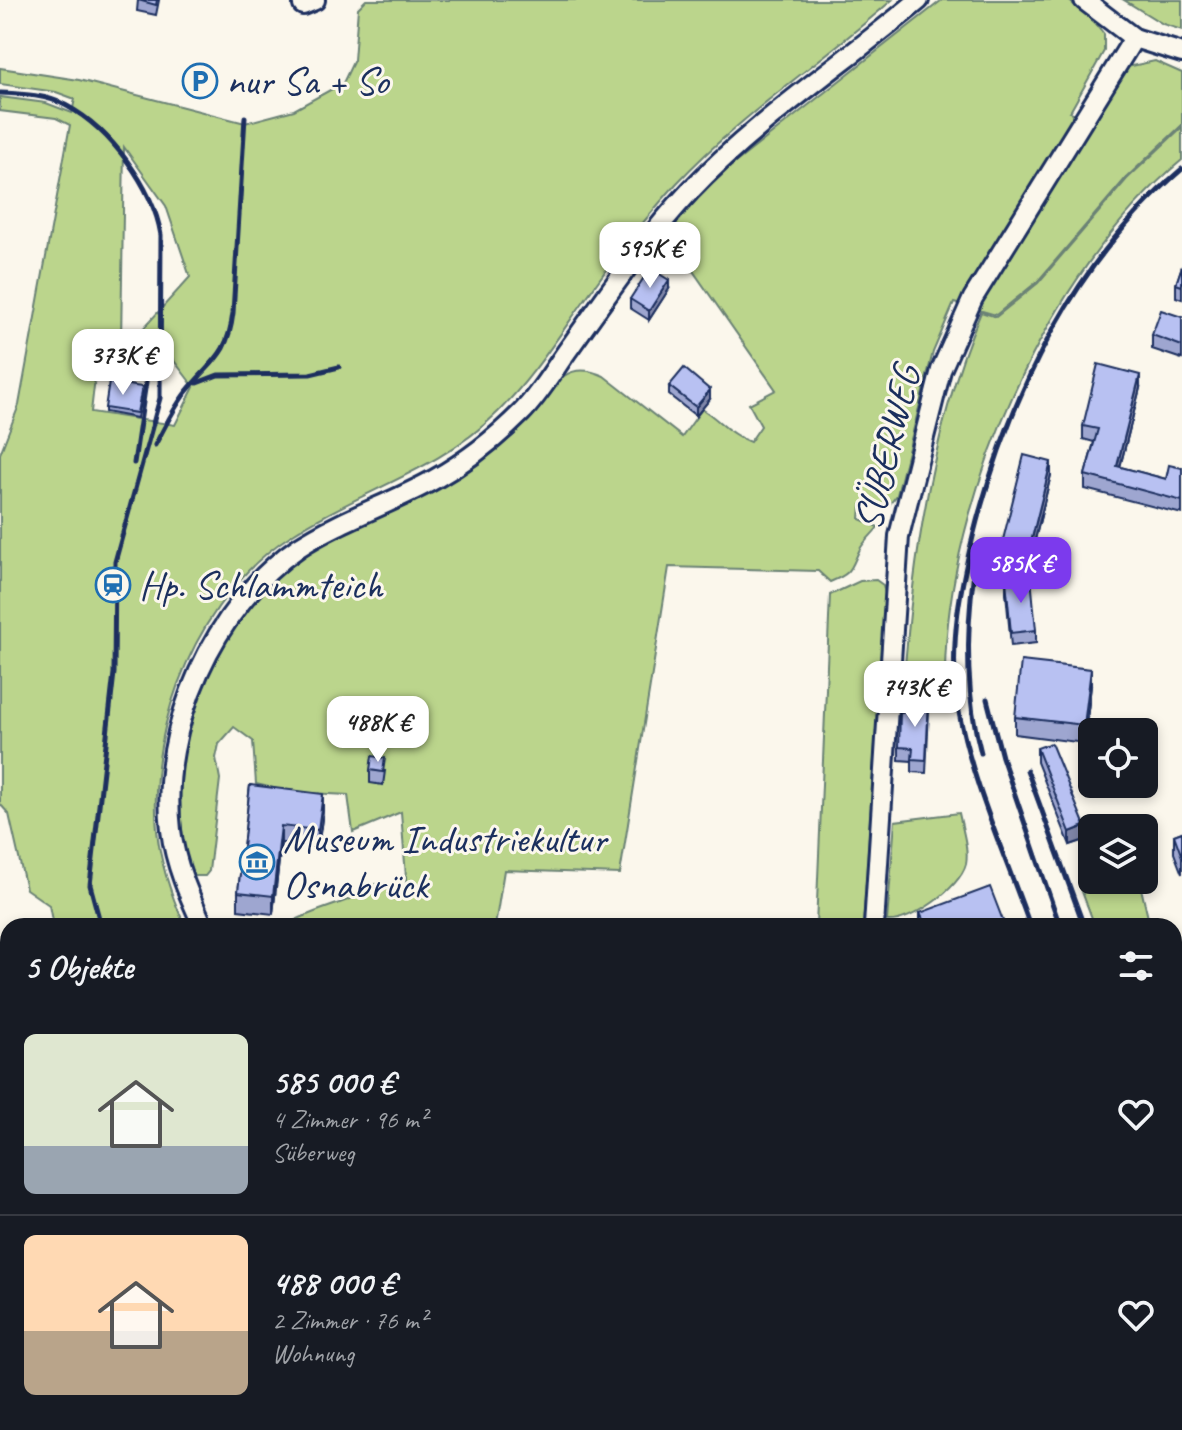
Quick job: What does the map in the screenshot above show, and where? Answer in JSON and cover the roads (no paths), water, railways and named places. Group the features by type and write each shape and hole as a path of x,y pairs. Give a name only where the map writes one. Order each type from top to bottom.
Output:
{"street":[{"path":"200,918 175,852 169,786 187,711 207,659 233,614 270,571 303,545 434,480 504,430 541,388 629,266 690,191 755,133 919,0"},
{"path":"1084,0 1134,38 1182,53"},
{"name":"SÜBERWEG","path":"875,918 899,536 941,370 973,298 1134,38"}],"railway":[{"path":"0,93 52,99 99,129 139,179 161,235 160,398 115,562 114,673 90,885 99,918"},
{"path":"155,445 182,397 218,356 231,327 245,117"},
{"path":"1027,918 980,790 958,707 955,636 966,567 977,521 1009,423 1053,330 1110,244 1144,205 1182,169"},
{"path":"197,383 218,375 310,374 339,367"},
{"path":"134,463 146,382"},
{"path":"974,571 968,663 972,708 981,753"},
{"path":"987,699 1002,757 1057,918"},
{"path":"1027,770 1081,918"}],"place":[{"name":"nur Sa + So","path":"200,81"},
{"name":"Hp. Schlammteich","path":"113,585"},
{"name":"Museum Industriekultur Osnabrück","path":"257,862"}]}
